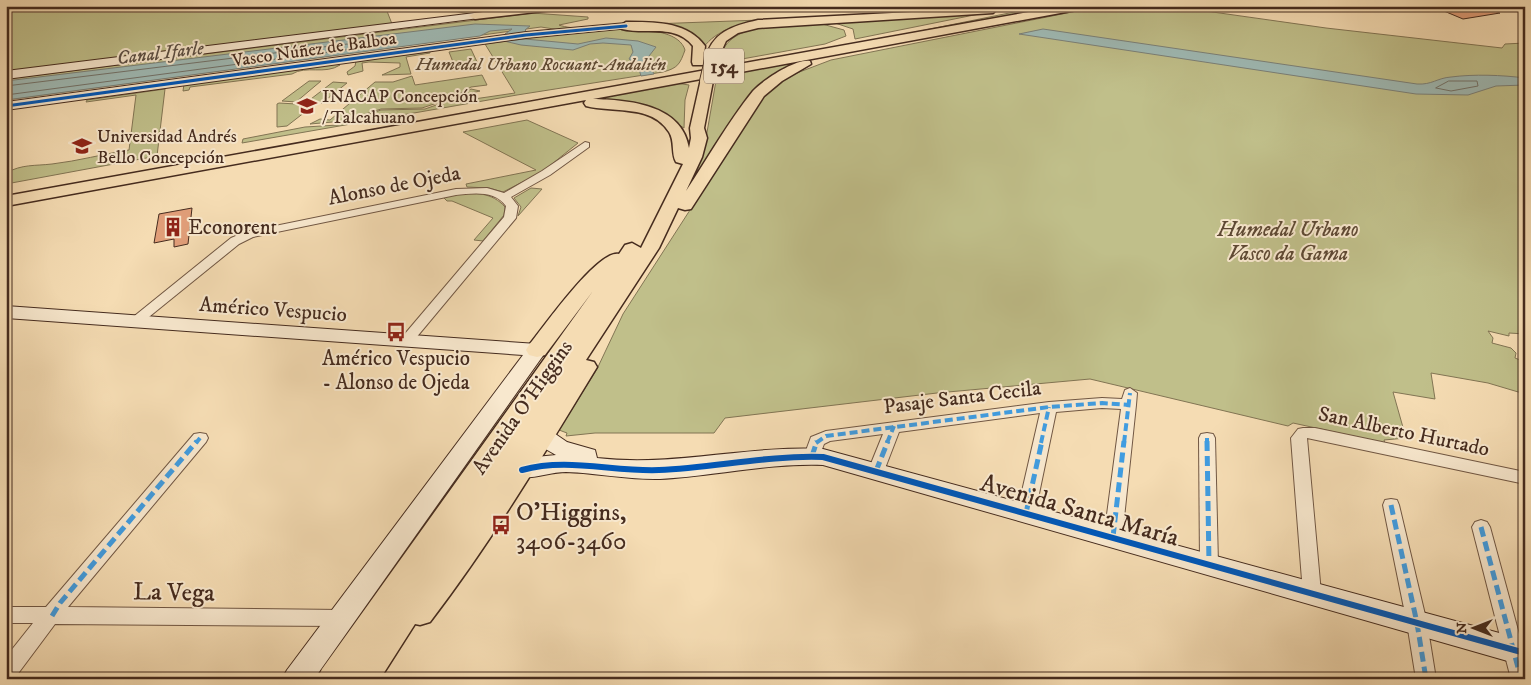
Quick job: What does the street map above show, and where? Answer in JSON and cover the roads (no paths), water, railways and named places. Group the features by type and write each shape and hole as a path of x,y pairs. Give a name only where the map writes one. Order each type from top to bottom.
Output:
{"main road":[{"path":"475,16 561,6"},
{"path":"876,6 950,14"},
{"name":"154","path":"703,72 852,38 1082,6"},
{"path":"703,72 715,45 726,35 752,25 788,21 950,14 1032,7"},
{"name":"154","path":"6,195 830,47 1032,7"},
{"path":"788,21 834,24 844,27 852,38"},
{"path":"626,26 661,28 690,36 700,47 703,72"},
{"path":"830,47 852,38"},
{"path":"537,350 583,288 645,243 667,230 764,88 852,38"},
{"path":"6,201 538,105 703,72"},
{"name":"Avenida O'Higgins","path":"333,679 645,243 687,175 699,138 697,128 703,99 697,92 703,72"},
{"path":"538,105 598,103 645,111 665,120 673,128 679,140 682,159"},
{"name":"Avenida O'Higgins","path":"367,671 616,298 645,243 690,137 697,128"},
{"path":"6,207 117,181"},
{"path":"367,671 445,582 522,470 598,345 616,298"}],"street":[{"path":"6,75 475,16"},
{"name":"Vasco Núñez de Balboa","path":"6,106 526,35 626,26"},
{"path":"405,342 510,218 512,206 504,197 546,174 585,145"},
{"name":"Alonso de Ojeda","path":"134,322 235,241 249,234 456,192 482,191 504,197"},
{"name":"Américo Vespucio","path":"6,312 537,350"},
{"name":"Avenida O'Higgins","path":"297,679 537,350"},
{"name":"Pasaje Santa Cecila","path":"812,456 817,441 822,437 1048,407 1102,404 1130,399 1113,538"},
{"path":"1026,513 1048,407"},
{"path":"876,471 894,426"},
{"name":"San Alberto Hurtado","path":"1312,593 1299,438 1303,433 1315,432 1525,478"},
{"path":"543,437 566,451 604,461 619,468"},
{"path":"6,673 52,616 60,603 200,438"},
{"path":"1207,438 1209,564"},
{"name":"Avenida Santa María","path":"522,470 548,463 646,470 812,456 876,471 1519,652"},
{"path":"1391,505 1417,623 1426,679"},
{"path":"1480,527 1519,652 1521,679"},
{"name":"La Vega","path":"6,615 341,618"}],"water":[{"path":"475,24 530,26 525,30 527,32 507,35 505,34 512,29 490,31 480,36 6,100 6,81"},
{"path":"1043,29 1417,84 1451,77 1488,75 1525,78 1525,85 1496,86 1468,95 1416,94 1019,34"},
{"path":"606,38 638,41 656,47 646,60 656,68 652,70 654,74 641,76 638,66 629,59 633,52 631,45 590,44 573,50 521,45 504,41 525,39 578,44"}],"place":[{"name":"INACAP Concepción / Talcahuano","path":"307,106"},
{"name":"Universidad Andrés Bello Concepción","path":"82,146"},
{"name":"Econorent","path":"173,227"},
{"name":"Américo Vespucio - Alonso de Ojeda","path":"396,332"},
{"name":"O'Higgins, 3406-3460","path":"501,525"}],"water label":[{"name":"Canal Ifarle","path":"160,52"}],"park label":[{"name":"Humedal Urbano Rocuant-Andalién","path":"541,64"},
{"name":"Humedal Urbano Vasco da Gama","path":"1288,241"}]}
